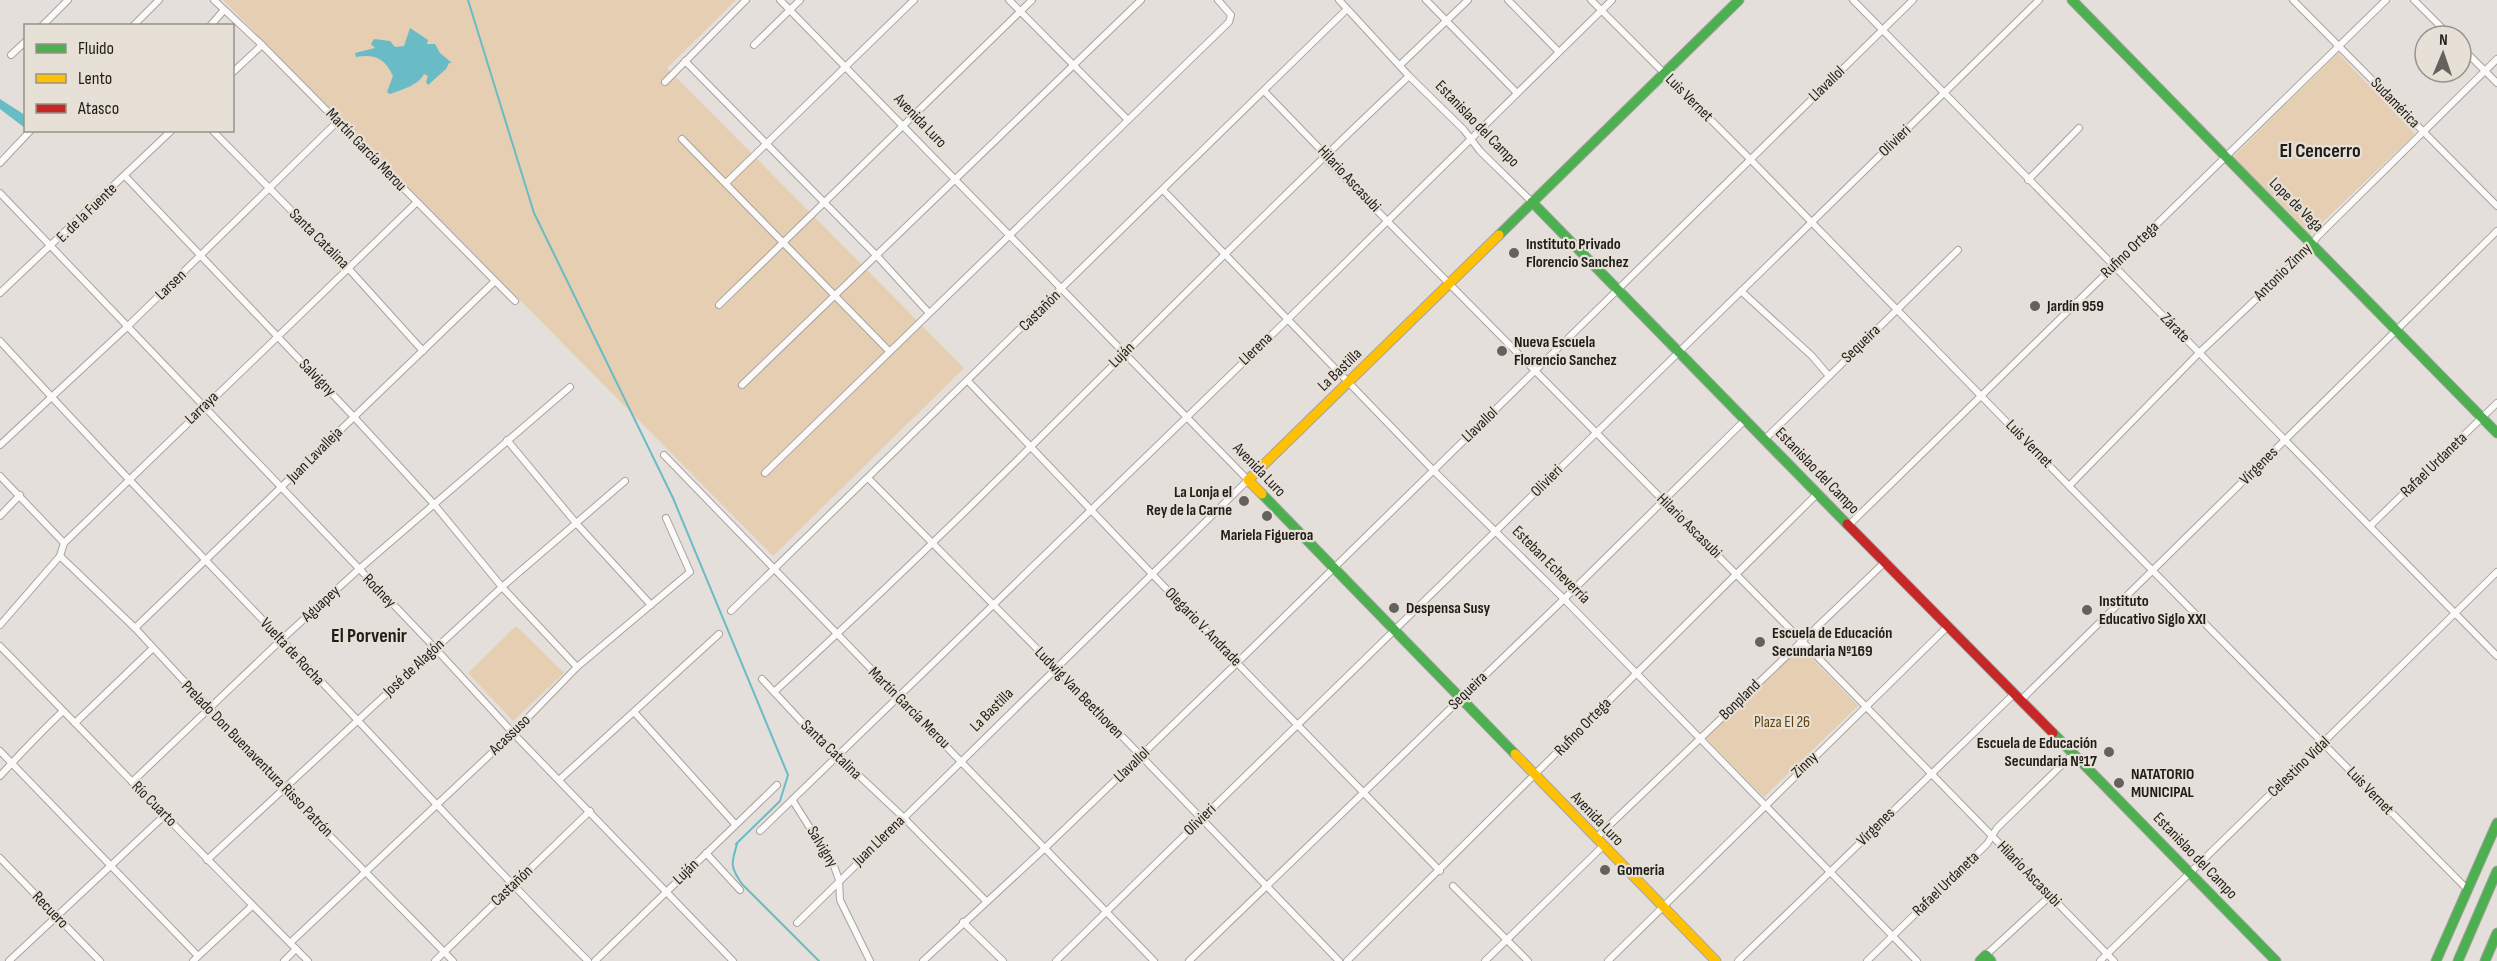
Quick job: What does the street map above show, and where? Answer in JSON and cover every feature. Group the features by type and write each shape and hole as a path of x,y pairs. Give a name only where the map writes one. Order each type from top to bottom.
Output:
{"main road":[{"name":"La Bastilla","path":"1248,480 1739,0"},
{"name":"Lope de Vega","path":"2072,0 2497,433"},
{"name":"Estanislao del Campo","path":"1532,202 2276,961"},
{"name":"Avenida Luro","path":"1248,480 1716,961"},
{"path":"2436,961 2497,823"},
{"path":"2458,959 2497,871"},
{"path":"2485,961 2497,933"}],"street":[{"path":"44,24 68,0"},
{"path":"135,24 159,0"},
{"name":"Martín García Merou","path":"214,0 262,45 515,301"},
{"path":"665,82 746,0"},
{"name":"Avenida Luro","path":"780,0 1248,480"},
{"path":"754,45 800,0"},
{"path":"726,183 914,0"},
{"path":"1010,0 1127,119"},
{"path":"719,305 1032,0"},
{"path":"742,385 1141,0"},
{"path":"765,473 1229,22 1231,15 1218,0"},
{"name":"Estanislao del Campo","path":"1339,0 1409,76 1532,202"},
{"path":"1426,0 1516,93"},
{"path":"1400,65 1468,0"},
{"path":"1508,0 1558,51"},
{"name":"Luis Vernet","path":"1591,0 2467,889"},
{"name":"Llerena","path":"899,696 1287,320 1612,0"},
{"name":"Zárate","path":"1853,0 2497,656"},
{"name":"Llavallol","path":"1045,848 1536,371 1913,0"},
{"name":"Olivieri","path":"1056,961 1299,726 1596,432 2039,0"},
{"name":"Sudamérica","path":"2293,0 2497,206"},
{"name":"Rufino Ortega","path":"1849,525 2386,0"},
{"path":"2414,0 2438,24"},
{"path":"212,24 224,10"},
{"name":"Castañón","path":"732,611 1346,10"},
{"path":"11,55 24,43"},
{"path":"234,71 262,45"},
{"path":"2473,59 2497,83"},
{"name":"Antonio Zinny","path":"2069,486 2199,352 2307,251 2312,243 2497,59"},
{"path":"685,61 877,256 929,313"},
{"name":"Luján","path":"774,692 932,543 1325,155 1409,76"},
{"name":"Hilario Ascasubi","path":"1264,92 1449,284 2114,961"},
{"name":"Larsen","path":"0,446 202,255 338,121"},
{"path":"2028,180 2079,128"},
{"path":"0,163 29,132"},
{"name":"E. de la Fuente","path":"0,293 170,132"},
{"name":"Santa Catalina","path":"214,132 348,268 423,351"},
{"path":"682,139 889,351"},
{"name":"Salvigny","path":"125,176 354,417 433,503 502,587 577,667"},
{"name":"Esteban Echeverría","path":"1163,190 1433,470 1564,599 1917,961"},
{"name":"Rodney","path":"0,193 733,961"},
{"name":"Larraya","path":"0,625 60,556 64,543 417,202"},
{"name":"Vírgenes","path":"1738,961 1831,873 1930,773 2017,697 2153,570 2497,231"},
{"name":"Sequeira","path":"1765,439 1958,250"},
{"name":"Juan Lavalleja","path":"135,628 495,281"},
{"path":"1741,291 1812,356 1829,376"},
{"name":"Vuelta de Rocha","path":"0,341 436,806 588,961"},
{"name":"Olegario V. Andrade","path":"968,381 1151,574 1440,871"},
{"name":"Aguapey","path":"132,782 358,570 570,387"},
{"name":"Rafael Urdaneta","path":"2370,526 2497,403"},
{"name":"Sequeira","path":"1189,961 1564,599 1746,419"},
{"path":"507,440 576,524 651,605"},
{"name":"Martín García Merou","path":"664,455 1154,961"},
{"path":"0,476 64,543"},
{"name":"Ludwig Van Beethoven","path":"868,478 1056,668 1339,961"},
{"name":"La Bastilla","path":"962,761 1248,480"},
{"name":"José de Alagón","path":"207,860 502,587 625,481"},
{"name":"Rufino Ortega","path":"1347,961 1818,493"},
{"path":"0,516 20,495"},
{"name":"Acassuso","path":"290,943 513,733 577,667 690,572 666,518"},
{"name":"Prelado Don Buenaventura Risso Patrón","path":"60,556 135,628 283,788 453,961"},
{"name":"Bonpland","path":"1596,838 1885,562"},
{"name":"Celestino Vidal","path":"2100,961 2497,572"},
{"name":"Zinny","path":"1663,907 1948,626"},
{"path":"559,780 719,634"},
{"name":"Río Cuarto","path":"0,646 308,961"},
{"path":"75,723 152,649"},
{"name":"Santa Catalina","path":"762,679 837,756 903,817 986,901"},
{"path":"760,831 899,696"},
{"path":"0,776 63,711"},
{"path":"635,713 735,824"},
{"path":"0,751 196,958 252,906"},
{"name":"Rafael Urdaneta","path":"1866,961 1987,844 1992,836 2073,754"},
{"name":"Juan Llerena","path":"797,923 962,761"},
{"name":"Luján","path":"595,961 777,784"},
{"name":"Salvigny","path":"793,801 834,866 839,880 840,900 870,961"},
{"name":"Castañón","path":"435,961 590,811"},
{"path":"9,961 166,814"},
{"path":"1485,961 1603,846"},
{"path":"923,961 1045,848"},
{"path":"706,852 740,890"},
{"name":"Recuero","path":"0,858 100,961"},
{"path":"1453,886 1528,961"},
{"path":"1985,959 2050,896"},
{"path":"1608,961 1663,907"},
{"path":"963,922 1003,961"},
{"path":"284,961 296,949"}],"green space":[{"path":"223,0 736,0 667,68 964,368 773,556"},
{"path":"2338,53 2415,134 2310,234 2233,157"},
{"path":"516,626 564,673 513,721 468,673"},
{"name":"Plaza El 26","path":"1801,647 1858,706 1764,797 1706,738"}],"water":[{"path":"410,28 428,40 427,44 435,44 440,53 452,63 449,63 446,69 428,85 426,82 428,76 424,74 414,84 390,94 387,92 393,76 383,61 368,56 356,57 355,53 375,48 371,44 374,39 390,41 395,47 404,46"},
{"path":"0,99 24,114 24,127 0,109"}],"waterway":[{"path":"468,0 534,213 673,498 788,775 780,801 736,844"},
{"path":"737,844 733,865 742,884 819,961"}],"traffic: fast":[{"path":"1499,235 1739,0"},
{"path":"2072,0 2497,433"},
{"path":"1532,202 1847,524"},
{"path":"1262,494 1515,754"},
{"path":"2053,733 2276,961"},
{"path":"2436,961 2497,823"},
{"path":"2458,961 2497,871"},
{"path":"2485,961 2497,933"},
{"path":"1980,961 1986,955 1991,961"}],"traffic: slow":[{"path":"1262,494 1248,480 1499,235"},
{"path":"1515,754 1716,961"}],"traffic: jam":[{"path":"1847,524 2053,733"}],"place":[{"name":"Instituto Privado Florencio Sanchez","path":"1514,253"},
{"name":"Jardín 959","path":"2035,306"},
{"name":"Nueva Escuela Florencio Sanchez","path":"1502,351"},
{"name":"La Lonja el Rey de la Carne","path":"1244,501"},
{"name":"Mariela Figueroa","path":"1267,516"},
{"name":"Despensa Susy","path":"1394,608"},
{"name":"Instituto Educativo Siglo XXI","path":"2087,610"},
{"name":"Escuela de Educación Secundaria Nº169","path":"1760,642"},
{"name":"Escuela de Educación Secundaria Nº17","path":"2109,752"},
{"name":"NATATORIO MUNICIPAL","path":"2119,783"},
{"name":"Gomeria","path":"1605,870"}],"district":[{"name":"El Cencerro","path":"2320,151"},
{"name":"El Porvenir","path":"369,636"}]}
